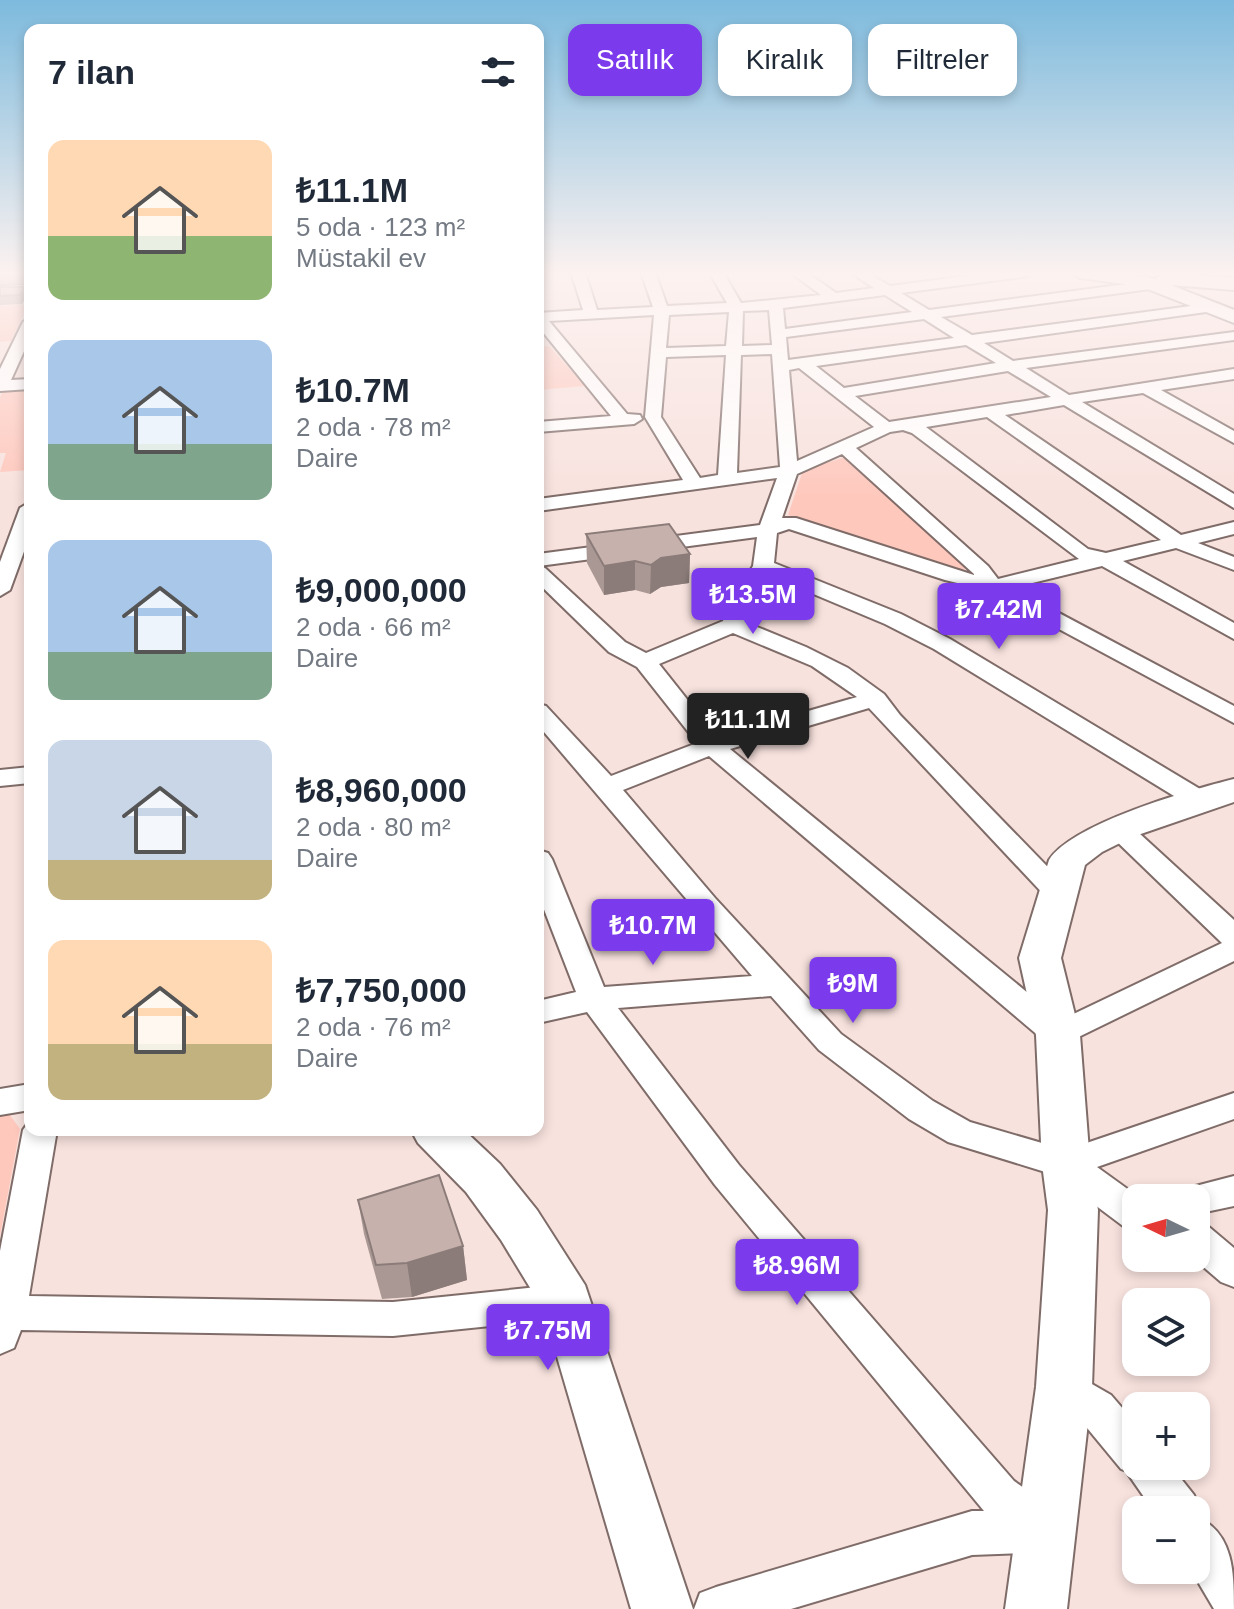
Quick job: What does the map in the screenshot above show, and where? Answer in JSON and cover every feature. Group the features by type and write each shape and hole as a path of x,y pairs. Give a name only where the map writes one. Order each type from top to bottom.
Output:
{"street":[{"path":"18,347 0,386 24,384"},
{"path":"563,347 623,420"},
{"path":"659,347 653,417 695,485"},
{"path":"727,481 733,347"},
{"path":"658,353 792,347"},
{"path":"802,363 906,347"},
{"path":"980,347 1234,502"},
{"path":"841,393 1151,347"},
{"path":"780,350 894,426 918,429 1082,554 1103,558 1234,632"},
{"path":"733,625 737,609 763,566 768,530 789,471 780,350"},
{"path":"544,504 789,471 894,426 1225,375 1234,386"},
{"path":"1144,387 1234,438"},
{"path":"990,412 1178,542 1234,564"},
{"path":"544,427 653,417"},
{"path":"843,446 981,570 993,586"},
{"path":"544,559 768,530 789,522 952,576 993,586 1234,716"},
{"path":"0,590 24,526"},
{"path":"993,586 1234,528"},
{"path":"763,566 893,619 1217,796"},
{"path":"544,578 617,647 645,662 712,746 1058,1035"},
{"path":"645,662 733,625 824,662 876,699 892,720 1058,892"},
{"path":"607,787 712,746 876,699"},
{"path":"544,718 607,787 705,905 830,1042 921,1110 960,1132 1066,1164 1122,1204"},
{"path":"0,778 24,776"},
{"path":"1036,1609 1064,1387 1073,1210 1066,1164 1058,1035 1040,958 1068,860 1089,844 1119,829 1217,796"},
{"path":"1119,829 1234,937"},
{"path":"544,874 594,999 727,1175 999,1496 1048,1530"},
{"path":"1058,1035 1173,976 1234,949"},
{"path":"544,1011 594,999 778,985"},
{"path":"0,1102 24,1098"},
{"path":"1066,1164 1234,1106"},
{"path":"39,1136 4,1324 393,1319 567,1301"},
{"path":"440,1136 483,1178 519,1225 567,1301 662,1609"},
{"path":"1210,1196 1234,1191"},
{"path":"1210,1250 1234,1271"},
{"path":"1064,1387 1097,1409 1122,1438"},
{"path":"1156,1480 1168,1496"},
{"path":"716,1609 972,1533 1048,1530"},
{"path":"1210,1561 1234,1601"}],"shaded area":[{"path":"544,347 550,347 585,386 544,389"},
{"path":"24,390 24,470 0,472 6,453 0,453 0,397 3,391"},
{"path":"842,458 849,460 969,567 957,572 788,515 802,473"},
{"path":"9,1114 20,1129 0,1236 0,1116"}],"building":[{"path":"669,524 690,554 661,558 651,565 635,561 604,566 586,534"},
{"path":"439,1175 463,1246 407,1263 376,1265 358,1200"}]}
